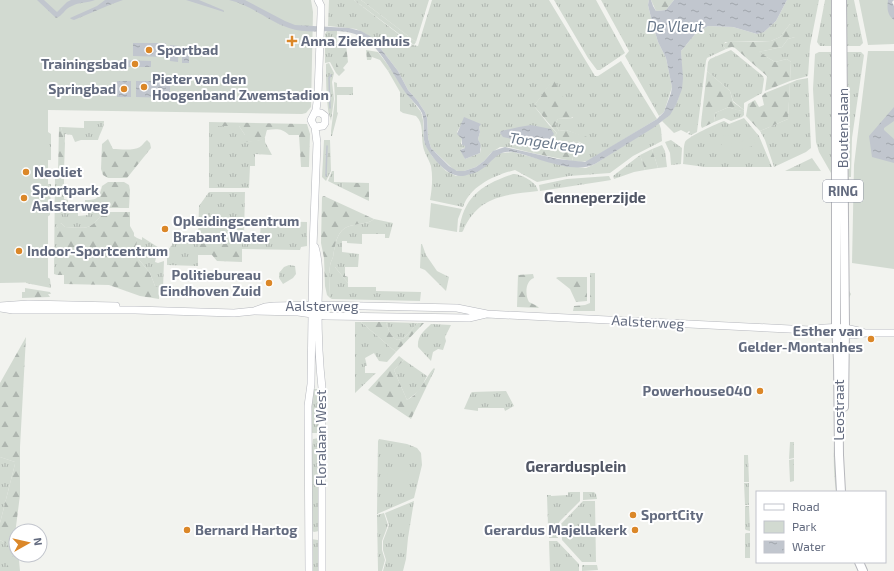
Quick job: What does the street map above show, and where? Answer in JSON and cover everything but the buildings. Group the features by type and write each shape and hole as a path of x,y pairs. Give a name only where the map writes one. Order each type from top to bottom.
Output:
{"main road":[{"name":"Boutenslaan","path":"836,0 839,43"},
{"name":"Boutenslaan","path":"841,331 839,43 842,0"},
{"path":"318,127 313,124 311,120 318,113 321,24 320,2"},
{"path":"318,113 325,116 326,120 324,125 318,127"},
{"path":"315,309 314,241 318,127"},
{"name":"Aalsterweg","path":"0,307 28,304 116,306 135,310 234,313 254,311 274,306 315,309 457,308 487,314 810,330 857,330 865,333 894,333"},
{"name":"Aalsterweg","path":"315,309 326,316 469,318 487,314"},
{"name":"Floralaan West","path":"309,571 308,406 311,384 315,309"},
{"name":"Floralaan West","path":"315,309 322,388 322,571"},
{"name":"Leostraat","path":"841,331 838,360 841,491"},
{"name":"Leostraat","path":"841,331 846,491"}],"green space":[{"name":"Sportpark Aalsterweg","path":"0,0 311,0 313,12 311,107 306,113 302,114 48,110 48,282 0,283"},
{"path":"329,0 354,0 413,45 418,46 432,0 549,0 595,76 598,76 621,61 657,119 588,161 572,161 572,142 575,141 583,144 585,148 584,137 566,130 559,131 555,124 558,119 573,118 553,80 534,106 557,133 542,150 532,153 509,147 500,147 476,167 461,172 454,170 431,148 428,138 427,118 425,112 408,90 398,71 375,41 356,29 328,26","holes":["471,121 480,124 478,139 481,149 480,153 465,159 461,149 465,148 465,146 461,144 462,139 457,132 461,125","501,131 506,131 553,136 550,139 533,138 516,140"]},
{"path":"354,0 361,0 416,42 414,45"},
{"path":"361,0 429,0 416,42"},
{"path":"554,0 596,0 625,53 600,70 597,70 588,58"},
{"path":"601,0 649,0 648,5 652,22 658,42 666,58 672,87 664,112 659,116 625,56 629,51"},
{"path":"651,0 674,0 666,10 656,11"},
{"path":"787,0 819,0 810,46 808,76 790,81 791,62 787,59 775,62 758,52 782,47 788,39 795,37 790,24 780,37 771,41 725,42 723,46 726,49 707,58 706,61 697,132 691,135 688,134 690,132 689,131 687,133 681,130 674,133 662,121 675,107 678,98 682,71 681,51 696,33 708,26 733,27 757,34 764,32 776,21"},
{"path":"825,0 834,0 835,227 832,240 833,220 831,173 819,152 816,142 813,89 815,54 819,52 833,53 833,46 820,46 817,42"},
{"path":"844,0 854,0 863,43 860,46 847,46 846,53 861,52 864,55 852,138 851,177 849,177 849,291 851,294 847,302"},
{"path":"859,0 888,0 894,17 894,44 868,45"},
{"path":"790,24 800,30 795,37 788,39 782,47 759,52 775,62 787,59 791,62 790,81 765,91 767,76 735,48 732,47 726,49 723,44 728,42 771,41 780,37"},
{"path":"327,31 337,31 336,73 330,62 325,63 325,34"},
{"path":"345,43 348,62 343,68 345,70 339,76 336,73 336,44"},
{"path":"366,50 378,52 391,69 388,71 380,60 372,57 371,60 367,60"},
{"path":"731,50 763,76 764,79 762,93 744,103 744,110 733,101 730,91 707,71 708,62 710,59"},
{"path":"868,51 894,51 894,269 852,263 854,165"},
{"path":"329,63 334,73 332,82 334,99 331,121 328,110 326,86 326,64"},
{"path":"391,69 421,112 424,141 432,156 446,171 456,176 487,165 496,155 513,152 543,160 586,168 595,164 659,123 662,141 633,156 610,173 569,176 537,182 515,170 484,182 471,193 463,207 430,200 432,170 422,142 420,122 416,116 400,111 400,92 388,71"},
{"path":"707,71 730,91 733,102 744,110 744,112 729,107 715,113 714,122 702,128 701,123"},
{"path":"808,78 811,148 806,152 774,167 765,140 760,131 788,119 790,83"},
{"path":"553,79 574,116 571,118 558,119 555,124 559,131 566,130 587,137 593,149 587,150 580,142 573,141 572,161 532,153 546,146 557,133 534,106"},
{"path":"334,82 337,83 337,87 353,87 353,95 337,95 338,113 331,136 335,99"},
{"path":"790,83 788,119 760,131 746,116 748,104 755,100 759,107 764,105 762,96 765,93"},
{"path":"729,107 744,112 744,115 731,121 724,118 714,122 715,113"},
{"path":"744,118 759,136 772,167 705,167 683,164 684,144 687,140 703,130 724,121 729,124"},
{"path":"84,121 104,121 98,140 81,140 75,142 72,135 65,134 65,143 61,127 84,128"},
{"path":"209,122 307,124 310,134 309,167 301,167 299,135 289,135 284,131 273,129 267,130 265,137 261,140 245,142 245,135 239,126 209,126"},
{"path":"209,126 239,126 245,135 245,142 260,140 265,137 265,142 272,155 255,154 255,166 250,166 249,188 209,188"},
{"path":"59,127 61,127 65,143 64,170 62,173 58,173"},
{"path":"48,132 51,134 51,160 48,160"},
{"path":"722,135 732,136 731,147 722,147"},
{"path":"753,137 756,145 739,150 737,143"},
{"path":"108,139 113,149 137,148 147,140 150,143 151,148 127,178 108,178 103,175 101,169 102,144"},
{"path":"324,140 330,140 331,171 326,181 322,177"},
{"path":"671,140 682,148 681,164 671,165 670,153 665,142"},
{"path":"662,145 665,151 667,167 658,168 652,149"},
{"path":"652,149 658,168 645,170 640,155"},
{"path":"640,155 645,170 614,179 613,176"},
{"path":"812,158 821,171 785,171 810,159"},
{"path":"332,171 334,171 334,182 369,183 343,183 342,188 328,181"},
{"path":"513,174 520,175 528,179 535,185 538,191 514,194 493,199 476,211 469,219 463,231 459,232 461,220 469,201 483,188"},
{"path":"56,176 64,179 64,199 68,200 68,213 78,213 78,216 88,215 88,211 103,212 95,222 87,227 65,227 61,223 57,228 57,275 54,274"},
{"path":"609,176 611,180 540,191 539,185 567,179"},
{"path":"108,182 124,182 129,185 129,208 88,208 88,205 85,205 85,200 93,200 99,196 102,186"},
{"path":"343,183 369,183 369,201 342,188"},
{"path":"48,184 51,184 50,215 47,217"},
{"path":"209,192 245,192 244,236 260,236 261,221 307,222 307,246 301,247 300,250 242,249 242,244 198,244 198,266 167,265 167,251 172,245 172,241 198,240 199,206"},
{"path":"324,196 374,219 347,227 340,232 335,244 329,270 330,298 327,295 325,286 324,258 321,243 322,197"},
{"path":"431,203 462,209 458,219 457,232 429,227"},
{"path":"103,212 130,212 130,226 134,236 137,238 136,256 150,273 155,286 163,288 163,296 159,296 159,299 140,296 109,285 64,284 64,275 57,275 57,228 59,224 61,223 65,227 87,227 95,222"},
{"path":"374,219 393,223 389,238 385,238 385,234 362,234 362,244 347,243 347,241 342,241 342,252 359,254 358,267 335,267 348,283 348,287 376,287 376,291 421,292 420,301 330,298 329,270 335,244 340,232 347,227"},
{"path":"142,237 164,251 164,255 157,253 155,262 158,263 164,261 163,288 155,286 150,273 136,256 137,238 142,240"},
{"path":"242,243 242,262 217,261 212,255 198,255 198,244"},
{"path":"421,244 426,255 437,271 449,277 446,291 425,270 420,268"},
{"path":"289,265 295,266 296,274 293,278 283,284 279,278 279,273 284,267"},
{"path":"335,267 345,267 345,276 348,277 348,283"},
{"path":"590,273 595,273 595,311 573,311 574,306 590,303"},
{"path":"533,274 534,278 527,285 527,296 529,302 539,308 517,307 518,275"},
{"path":"44,277 50,279 51,288 26,283 26,281"},
{"path":"587,277 587,301 576,302 570,289 556,278"},
{"path":"25,288 50,292 51,294 48,294 50,297 22,298 22,292 25,292"},
{"path":"355,322 361,322 396,352 387,362 379,361 374,353 365,358 367,366 365,366 365,373 376,373 355,393"},
{"path":"361,322 386,322 392,335 398,340 404,338 418,323 424,323 396,352"},
{"path":"386,322 418,323 404,338 398,340 392,335"},
{"path":"431,324 451,325 445,337 446,341 443,350 438,349 433,352 431,361 418,347 418,343 422,334"},
{"path":"26,337 20,447 20,495 16,523 8,523 8,563 13,563 13,571 7,571 7,544 0,540 0,523 15,462 0,457 0,383"},
{"path":"399,356 404,360 394,370 407,400 416,394 434,368 435,369 411,419 368,390"},
{"path":"404,360 427,376 419,391 407,400 394,370"},
{"path":"313,389 318,389 320,404 318,433 309,433"},
{"path":"506,391 514,406 505,411 504,408 478,408 478,411 464,409 472,392"},
{"path":"836,421 839,491 836,491 834,439"},
{"path":"319,438 319,531 314,532 312,531 312,447 313,439"},
{"path":"379,439 407,444 417,448 421,453 422,465 414,498 377,514 378,441"},
{"path":"790,442 794,442 794,458 789,459"},
{"path":"744,455 748,455 749,482 744,482"},
{"path":"0,457 15,462 15,464 0,523"},
{"path":"794,459 794,481 790,482 789,460"},
{"path":"389,468 409,472 407,483 387,478"},
{"path":"744,483 749,483 749,505 745,505"},
{"path":"568,492 580,492 580,501 557,526 548,526 547,495 568,495"},
{"path":"583,492 594,492 597,499 583,500"},
{"path":"414,501 403,571 383,571 386,560 383,550 383,541 389,525 385,513"},
{"path":"583,501 591,501 591,562 582,562 562,540 561,524"},
{"path":"591,501 595,501 596,562 591,562"},
{"path":"745,506 749,506 750,531 745,529"},
{"path":"384,513 388,525 382,541 382,550 385,560 382,571 378,571 377,515"},
{"path":"549,529 557,529 558,538 549,538"},
{"path":"746,533 750,533 750,558 745,558"},
{"path":"311,539 318,540 319,571 311,571"},
{"path":"0,540 7,544 7,571 0,571"},
{"path":"549,541 557,541 579,564 579,571 550,571"},
{"path":"13,563 19,563 20,571 13,571"},
{"path":"582,565 597,565 598,570 582,571"}],"water":[{"path":"37,0 44,0 57,12 71,0 95,0 69,7 56,18"},
{"path":"105,0 123,0 74,20 70,18 97,6"},
{"path":"186,0 199,0 223,10 224,12"},
{"name":"De Vleut","path":"229,0 245,0 295,25 349,28 361,31 370,36 398,71 408,90 425,112 427,118 428,138 431,148 449,166 457,171 464,171 476,167 493,151 505,147 558,159 585,162 657,119 664,112 672,87 666,58 658,42 652,22 648,5 649,0 651,0 656,11 666,10 674,0 787,0 776,21 764,32 757,34 733,27 708,26 696,33 681,51 683,78 682,89 676,105 670,115 653,128 595,164 586,167 566,166 523,154 504,152 478,171 461,176 455,175 446,170 432,156 425,145 422,113 405,92 383,58 368,41 359,36 339,31 309,31 289,28 237,2"},
{"path":"888,0 894,0 892,2 894,6 894,20 888,11"},
{"name":"Sportbad","path":"133,43 166,43 165,57 133,56"},
{"path":"170,45 179,46 178,62 170,61"},
{"path":"182,53 189,53 189,63 182,63"},
{"name":"Trainingsbad","path":"119,60 151,61 151,67 119,67"},
{"name":"Springbad","path":"117,81 131,81 131,97 117,97"},
{"path":"136,81 170,81 170,98 136,97"},
{"path":"894,107 894,121 884,128 884,130 894,139 894,163 872,157 869,136"},
{"path":"464,117 481,124 479,127 480,132 478,139 480,153 465,159 460,150 465,148 465,146 462,145 462,139 457,134"},
{"path":"531,125 551,129 554,134 550,139 533,138 516,140 503,137 500,133 501,131"}],"waterway":[{"path":"330,108 329,78 331,75"},
{"path":"326,176 327,146"}],"place":[{"name":"Anna Ziekenhuis","path":"292,41"},
{"name":"Sportbad","path":"149,50"},
{"name":"Trainingsbad","path":"135,64"},
{"name":"Pieter van den Hoogenband Zwemstadion","path":"144,87"},
{"name":"Springbad","path":"124,89"},
{"name":"Neoliet","path":"26,172"},
{"name":"Sportpark Aalsterweg","path":"24,198"},
{"name":"Opleidingscentrum Brabant Water","path":"165,229"},
{"name":"Indoor-Sportcentrum","path":"19,251"},
{"name":"Politiebureau Eindhoven Zuid","path":"269,283"},
{"name":"Esther van Gelder-Montanhes","path":"871,339"},
{"name":"Powerhouse040","path":"760,391"},
{"name":"SportCity","path":"633,515"},
{"name":"Bernard Hartog","path":"187,530"},
{"name":"Gerardus Majellakerk","path":"635,530"}],"district":[{"name":"Genneperzijde","path":"595,198"},
{"name":"Gerardusplein","path":"576,467"}],"water label":[{"name":"Tongelreep","path":"547,143"}]}
